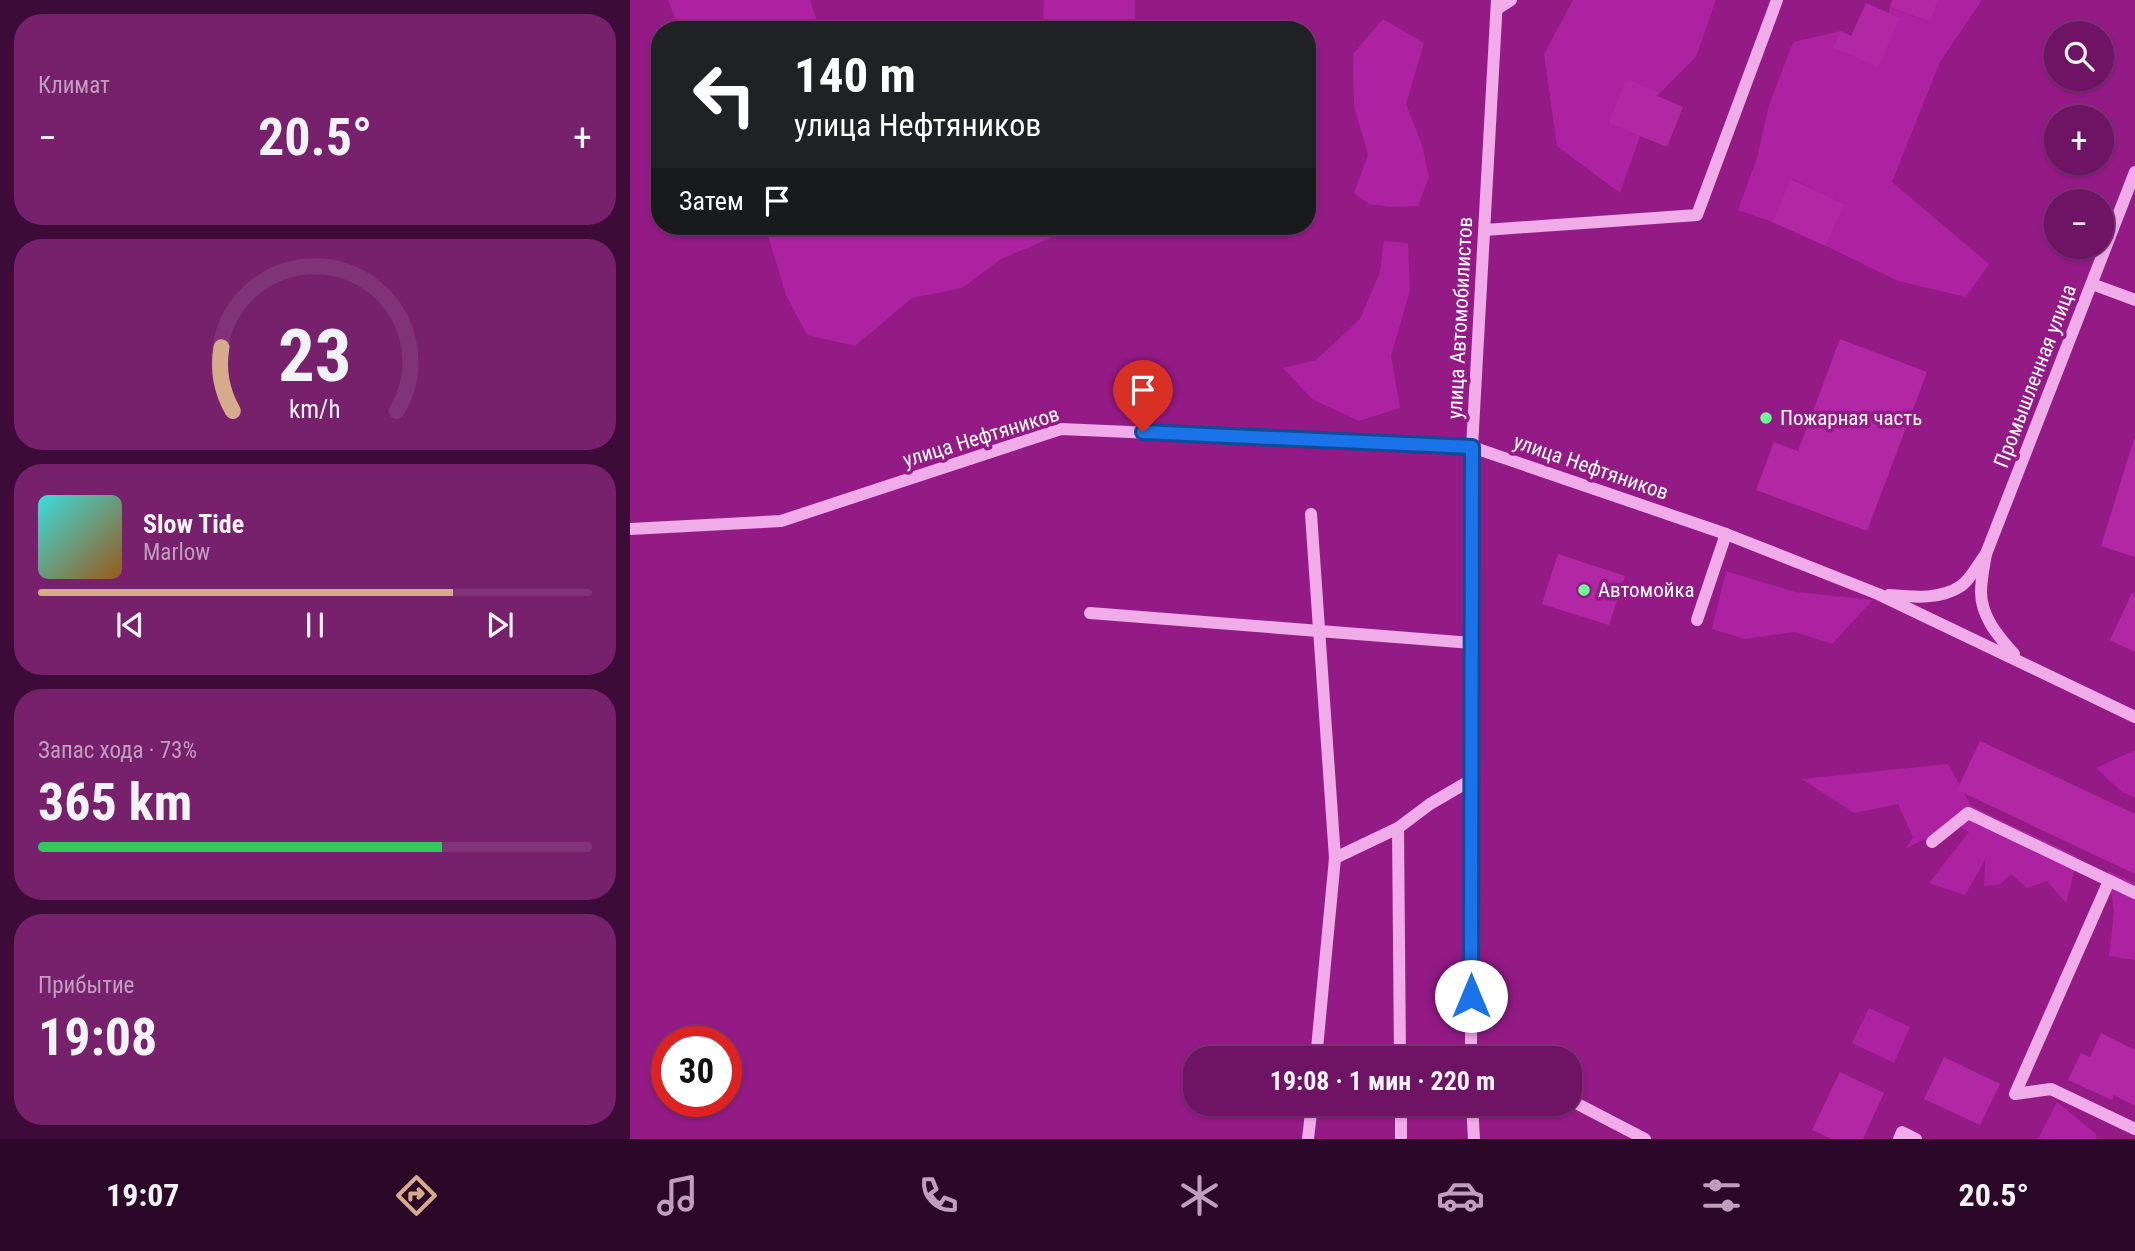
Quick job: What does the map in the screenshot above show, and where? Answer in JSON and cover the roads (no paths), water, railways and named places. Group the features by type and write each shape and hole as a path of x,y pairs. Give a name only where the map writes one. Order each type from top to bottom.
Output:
{"street":[{"path":"1497,4 1511,0"},
{"path":"1485,230 1697,215 1777,0"},
{"name":"улица Автомобилистов","path":"1471,1046 1472,447 1497,4"},
{"name":"Промышленная улица","path":"2019,660 1997,634 1983,609 1981,592 1986,554 2135,172"},
{"path":"2092,284 2135,300"},
{"name":"улица Нефтяников","path":"630,529 781,521 1061,429 1472,447 1727,534 1878,594 2135,718"},
{"path":"1311,514 1335,858 1317,1046"},
{"path":"1697,620 1727,534"},
{"name":"Промышленная улица","path":"1878,594 1919,598 1947,593 1963,585 1986,554"},
{"path":"1090,613 1472,643"},
{"path":"1335,858 1398,828 1430,804 1471,780"},
{"path":"1932,842 1968,813 2135,893"},
{"path":"1398,828 1400,1046"},
{"path":"2109,881 2015,1094 2051,1089 2135,1129"},
{"path":"1582,1106 1645,1139"},
{"path":"1308,1139 1311,1116"},
{"path":"1401,1116 1401,1139"},
{"path":"1473,1116 1474,1139"},
{"path":"1899,1139 1902,1132 1916,1139"}],"place":[{"name":"Пожарная часть","path":"1766,418"},
{"name":"Автомойка","path":"1584,590"}]}
